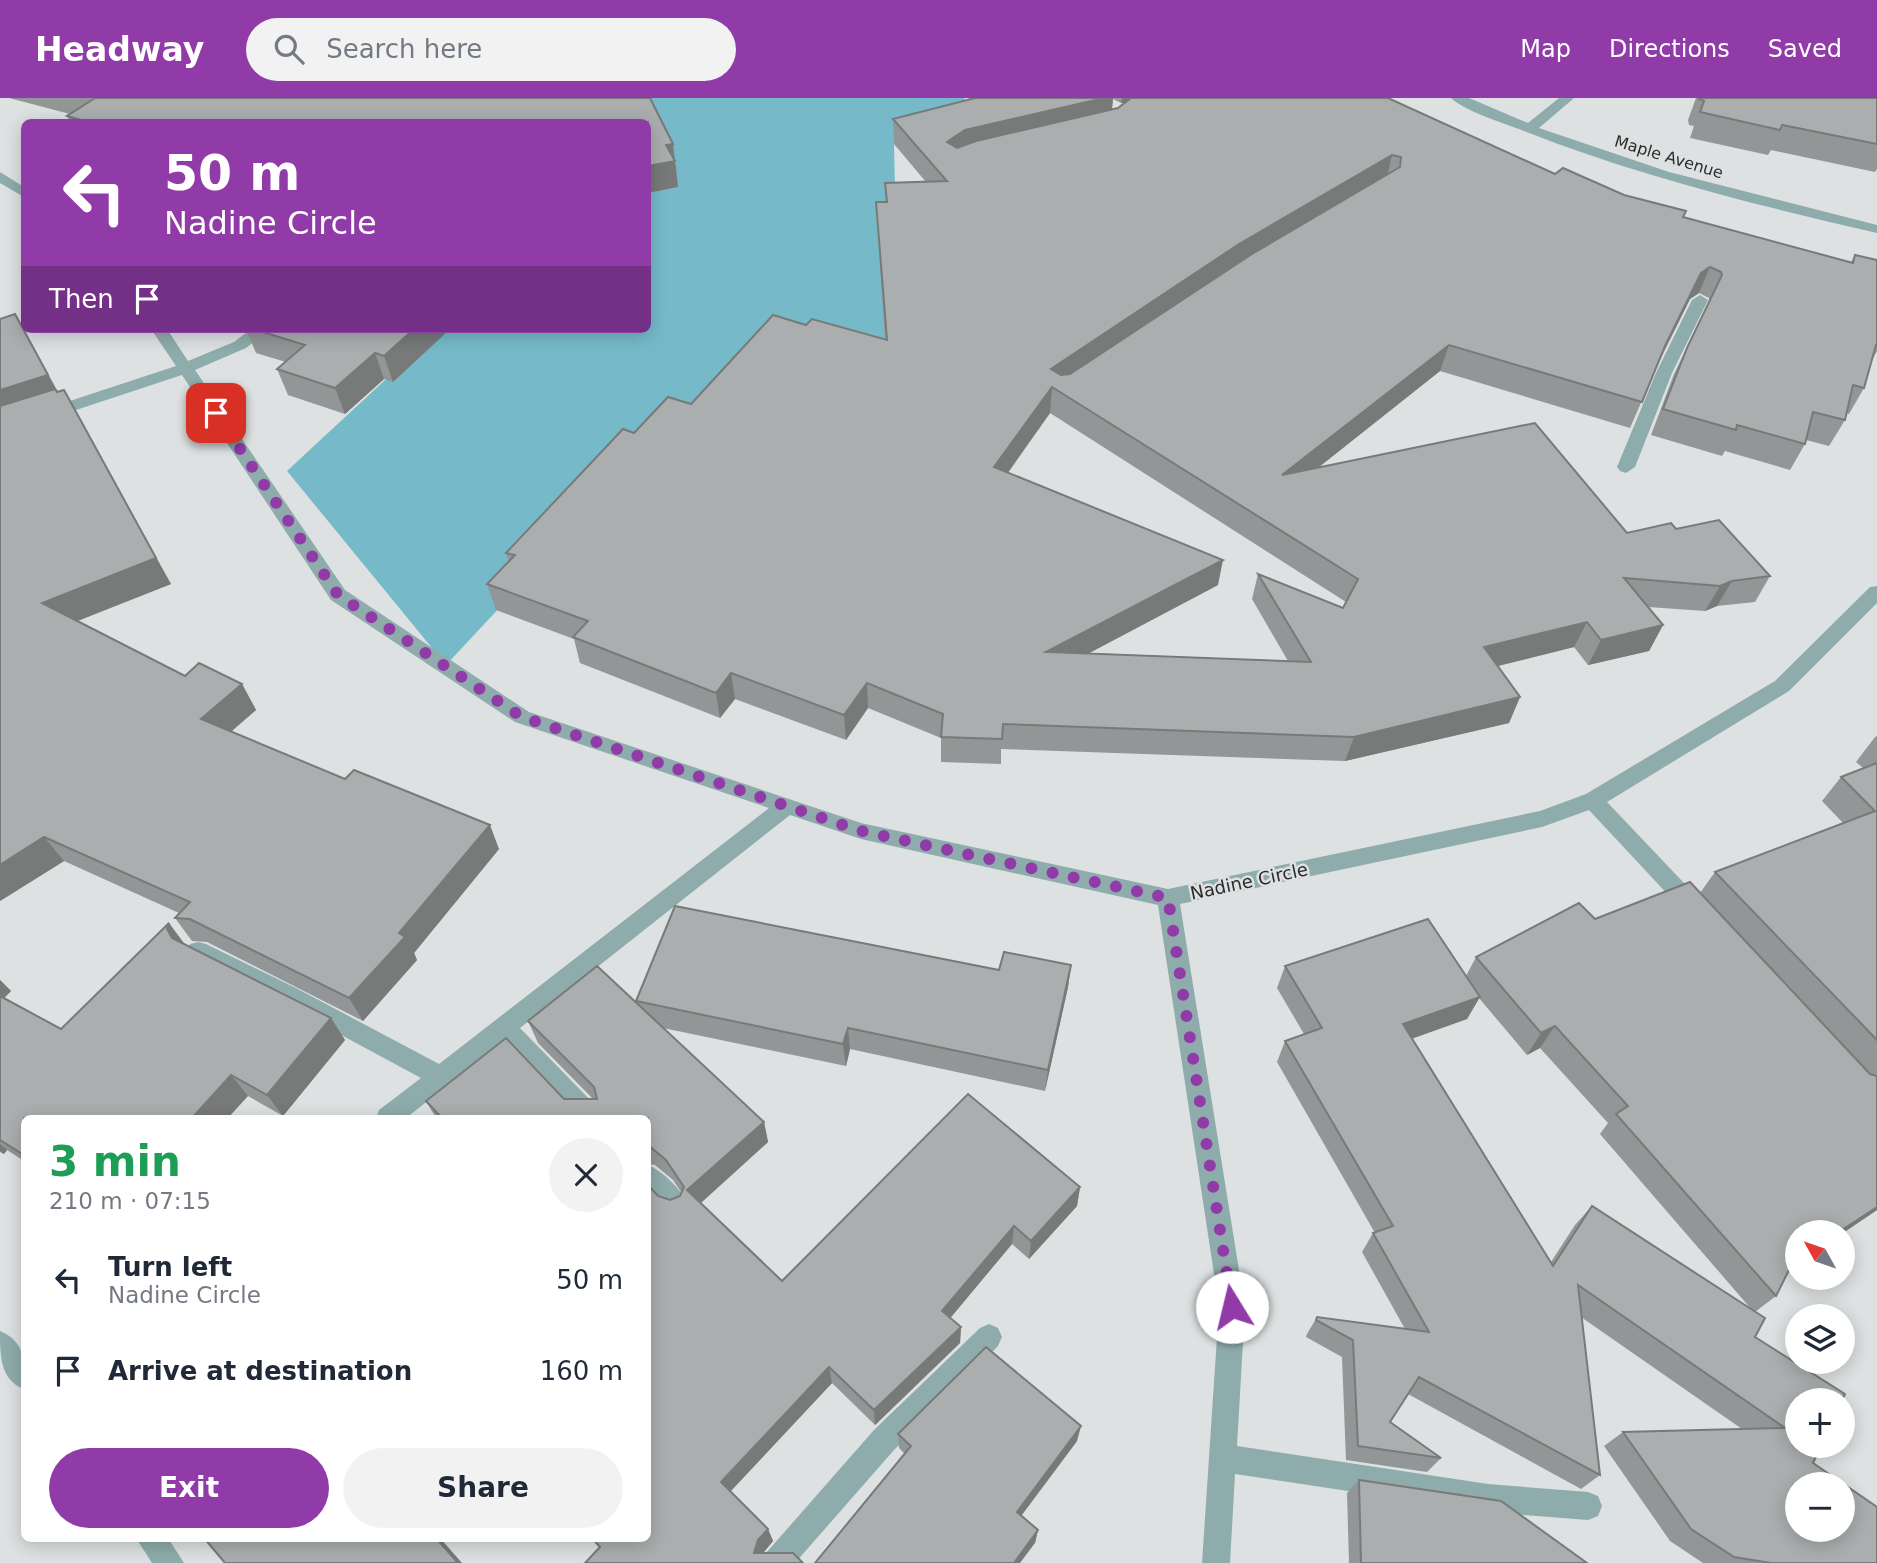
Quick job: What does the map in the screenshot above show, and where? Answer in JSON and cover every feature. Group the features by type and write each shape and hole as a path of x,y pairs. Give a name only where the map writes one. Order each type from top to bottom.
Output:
{"street":[{"name":"Maple Avenue","path":"1458,98 1529,129 1616,160 1716,190 1877,229"},
{"path":"1529,129 1567,98"},
{"path":"0,176 21,191"},
{"path":"1626,467 1664,373 1700,300"},
{"name":"Nadine Circle","path":"162,333 338,595 522,717 861,831 1168,898 1542,819 1593,800 1782,686 1876,593"},
{"path":"0,430 185,368 240,345 256,333"},
{"path":"1593,800 1707,922"},
{"path":"392,1115 786,807"},
{"path":"1168,898 1232,1307 1216,1563"},
{"path":"198,951 288,995 441,1077"},
{"path":"505,1027 587,1115"},
{"path":"651,1180 676,1205"},
{"path":"776,1563 884,1440 989,1337"},
{"path":"0,1344 21,1372"},
{"path":"1223,1458 1488,1498 1588,1506"},
{"path":"153,1542 170,1563"}],"shaded area":[{"path":"633,98 964,98 981,116 894,144 899,371 672,423 446,665 287,471 436,333 651,333 651,192 678,187 651,134 651,119 644,119"}],"building":[{"path":"95,98 650,98 673,144 666,145 675,161 651,165 651,119 78,119 67,116"},
{"path":"975,98 1104,98 965,130 947,142 957,148 976,141 1118,108 1131,98 1388,98 1555,174 1563,168 1624,195 1686,211 1683,217 1853,263 1855,255 1877,260 1877,345 1864,388 1853,385 1845,420 1813,412 1805,444 1737,425 1736,430 1663,409 1687,348 1722,275 1710,267 1701,273 1665,346 1642,402 1449,345 1282,475 1535,423 1627,533 1671,523 1676,529 1719,520 1770,576 1732,581 1720,586 1624,578 1663,625 1601,640 1587,622 1484,647 1520,697 1354,737 1003,724 1002,739 941,737 943,714 867,683 844,715 731,673 716,693 573,637 588,621 487,584 515,555 506,553 623,429 634,433 668,397 691,404 773,315 806,325 812,319 887,340 876,202 887,202 885,183 947,181 893,119","holes":["1392,155 1401,157 1400,167 1252,254 1070,374 1061,375 1051,369 1239,244","1052,387 1358,579 1343,608 1258,574 1311,662 1046,652 1223,560 994,467"]},
{"path":"1699,98 1877,98 1877,144 1782,125 1780,130 1700,112 1704,101"},
{"path":"15,314 21,325 21,333 25,333 48,375 0,390 0,319"},
{"path":"266,333 410,333 384,356 375,353 335,388 277,369 305,345"},
{"path":"55,389 57,392 64,390 156,558 42,603 185,676 199,663 242,684 201,719 345,779 354,770 490,825 399,933 405,937 349,998 190,919 175,918 190,902 44,837 0,865 0,406"},
{"path":"1877,763 1877,1040 1715,872 1875,811 1841,777"},
{"path":"1690,882 1870,1074 1877,1076 1877,1207 1855,1221 1785,1220 1785,1278 1776,1296 1616,1114 1628,1106 1555,1026 1541,1033 1476,957 1579,903 1595,919"},
{"path":"675,906 999,970 1004,952 1071,965 1048,1070 848,1028 843,1044 636,1001"},
{"path":"1428,919 1480,997 1403,1024 1553,1266 1592,1206 1765,1318 1755,1337 1785,1356 1785,1374 1813,1374 1836,1388 1785,1388 1785,1428 1578,1285 1600,1475 1419,1377 1390,1422 1441,1458 1358,1446 1353,1340 1316,1320 1317,1317 1429,1332 1373,1233 1393,1226 1285,1041 1322,1028 1285,966"},
{"path":"169,923 167,929 172,938 331,1018 267,1095 231,1075 195,1115 21,1115 21,1153 0,1140 0,996 61,1029"},
{"path":"597,966 764,1122 687,1190 782,1281 968,1094 1080,1187 1031,1241 1014,1226 942,1311 961,1327 874,1410 829,1367 721,1482 768,1529 758,1540 754,1553 793,1553 803,1563 585,1563 600,1547 596,1542 651,1542 651,1188 658,1196 670,1200 680,1196 684,1187 666,1160 651,1148 651,1115 439,1115 426,1101 506,1038 564,1099 597,1099 594,1087 528,1021"},
{"path":"986,1347 1081,1426 1017,1512 1038,1530 1014,1563 815,1563 911,1446 898,1434"},
{"path":"1785,1428 1785,1458 1815,1458 1813,1463 1826,1472 1785,1472 1785,1542 1855,1542 1855,1492 1877,1507 1877,1563 1771,1563 1734,1557 1691,1529 1623,1432"},
{"path":"1359,1480 1501,1501 1587,1563 1361,1563"},
{"path":"207,1542 440,1542 458,1563 225,1563"}],"route":[{"path":"216,413 338,595 522,717 861,831 1168,898 1232,1307"}]}
